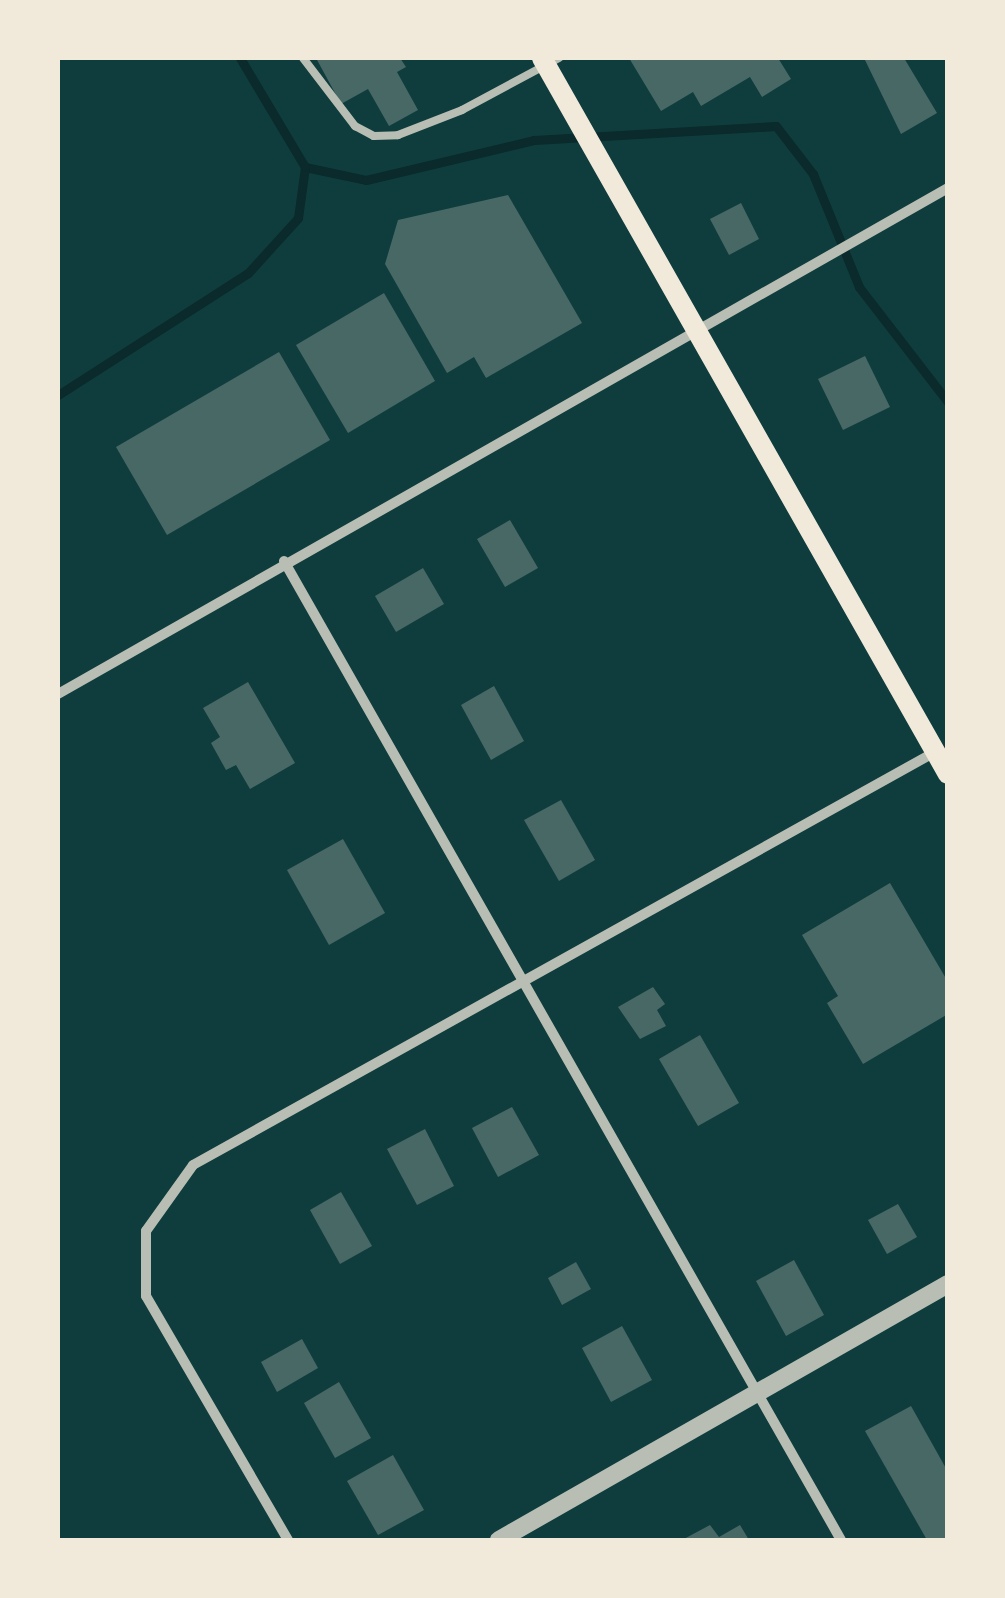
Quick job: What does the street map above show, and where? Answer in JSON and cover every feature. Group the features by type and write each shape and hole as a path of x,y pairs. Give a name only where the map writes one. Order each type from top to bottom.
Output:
{"main road":[{"path":"549,60 603,168 948,774"}],"street":[{"path":"58,694 284,561 948,188"},
{"path":"284,561 841,1540"},
{"path":"288,1540 146,1296 146,1231 193,1164 521,977 935,752"},
{"path":"499,1540 948,1284"}],"lane":[{"path":"304,58 355,126 374,136 398,135 462,110 549,60"}],"building":[{"path":"316,58 400,58 406,67 397,72 418,110 389,126 368,89 341,104"},
{"path":"629,58 778,58 791,79 762,97 750,77 701,106 693,92 661,111"},
{"path":"864,58 904,58 937,113 901,134"},
{"path":"508,195 582,323 486,378 474,357 447,373 385,264 398,220"},
{"path":"741,203 759,239 729,255 710,219"},
{"path":"384,293 435,381 348,433 296,345"},
{"path":"279,352 330,440 167,535 116,447"},
{"path":"865,356 890,407 843,430 818,379"},
{"path":"510,520 538,568 505,587 477,539"},
{"path":"423,568 444,604 396,632 375,596"},
{"path":"248,682 295,763 250,789 236,765 226,770 211,743 220,737 203,708"},
{"path":"494,686 524,741 491,760 461,705"},
{"path":"561,800 595,860 559,881 524,820"},
{"path":"343,839 385,913 329,945 287,870"},
{"path":"890,883 948,982 948,1014 863,1064 827,1003 838,996 802,935"},
{"path":"653,987 665,1004 657,1010 666,1026 640,1039 618,1007"},
{"path":"700,1035 739,1103 698,1126 659,1059"},
{"path":"512,1107 539,1155 498,1177 472,1128"},
{"path":"425,1129 454,1186 417,1205 387,1149"},
{"path":"341,1192 372,1246 340,1264 310,1210"},
{"path":"898,1204 917,1237 887,1254 868,1220"},
{"path":"794,1260 824,1315 786,1336 756,1281"},
{"path":"576,1262 591,1289 562,1305 548,1278"},
{"path":"622,1326 652,1380 611,1402 582,1348"},
{"path":"302,1339 318,1368 277,1392 261,1362"},
{"path":"339,1382 371,1438 335,1458 304,1403"},
{"path":"911,1406 948,1472 948,1540 927,1540 865,1431"},
{"path":"393,1455 424,1510 378,1535 347,1481"},
{"path":"710,1525 719,1537 740,1525 749,1540 682,1540"}],"waterway":[{"path":"58,395 248,273 298,218 305,167 240,58"},
{"path":"305,167 366,180 534,140 776,126 813,174 859,287 948,402"}]}
